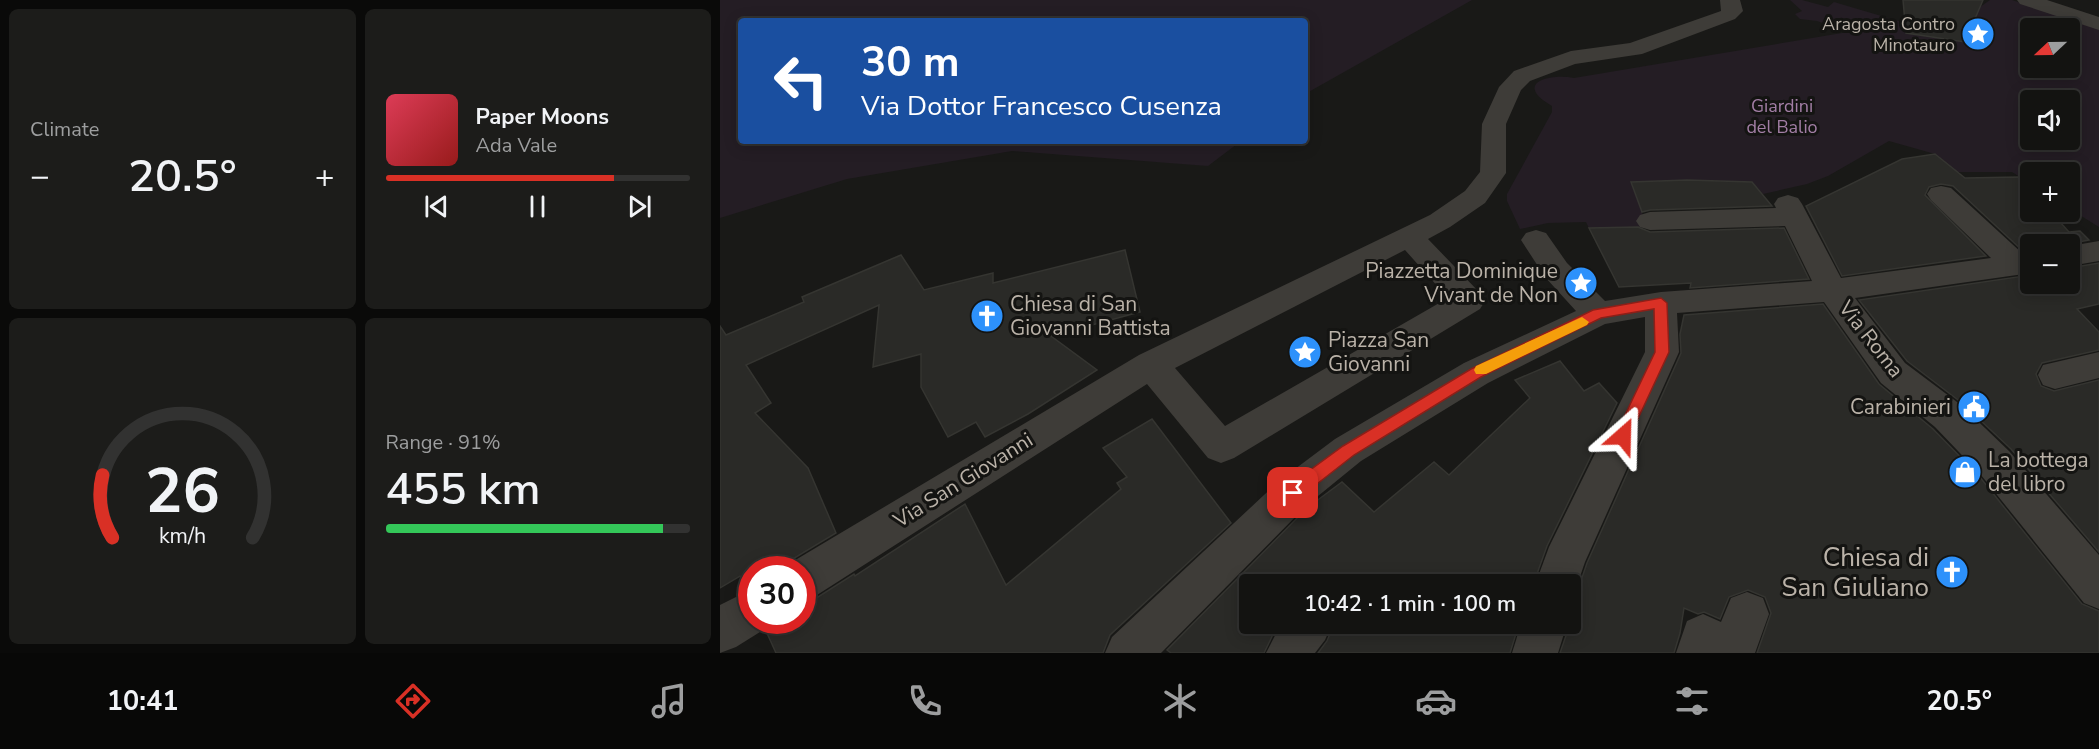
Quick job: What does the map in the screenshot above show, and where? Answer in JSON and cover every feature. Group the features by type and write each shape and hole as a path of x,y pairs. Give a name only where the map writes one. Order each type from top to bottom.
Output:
{"street":[{"path":"1409,236 1469,301 1221,447 1138,373 1409,236 1440,221 1475,197 1493,173 1494,124 1511,87 1522,76 1571,58 1634,49 1728,15 1733,11 1730,0"},
{"path":"2027,0 2099,24"},
{"path":"1941,194 2020,261"},
{"name":"Via Roma","path":"1650,221 1792,211 1832,290 1893,373 1948,416 1995,463 2099,588"},
{"path":"1536,240 1556,270 1598,314"},
{"path":"2080,254 2099,251"},
{"path":"1128,653 1293,493 1348,450 1476,373 1598,314 1661,303 1832,290 2020,265"},
{"path":"1560,574 1564,561 1662,352 1661,303"},
{"path":"2055,375 2099,365"},
{"name":"Via San Giovanni","path":"816,571 1138,373"},
{"path":"1699,653 1703,637 1733,651 1746,615"},
{"path":"720,631 738,620"},
{"path":"1289,653 1300,634"},
{"path":"1535,653 1541,634"}],"green space":[{"path":"720,0 1472,0 1308,92 1308,18 738,18 738,144 1237,144 1208,166 1012,151 847,179 720,218"},
{"name":"Giardini del Balio","path":"1790,0 1802,0 1828,7 1834,2 1905,23 1906,33 1965,42 1974,21 1973,12 1990,0 2012,0 2066,18 2020,18 2020,78 2080,78 2080,23 2099,29 2099,227 2080,215 2080,162 2020,162 2020,177 2012,172 1957,172 1935,154 1889,141 1828,176 1807,184 1763,194 1752,182 1687,180 1631,182 1647,227 1589,228 1586,222 1548,223 1520,229 1507,201 1507,194 1552,112 1552,106 1535,92 1535,86 1539,82 1554,77 1574,78 1848,32 1817,21 1800,19 1795,14 1802,11"}],"building":[{"path":"1903,0 1983,0 1965,42 1906,33"},
{"path":"1935,154 1965,178 2018,177 2020,179 2020,222 2060,222 2069,232 2080,231 2089,240 2080,242 2080,234 2020,234 2020,248 1953,186 1941,184 1929,187 1925,195 1986,256 1842,276 1806,206 1902,159"},
{"path":"1687,180 1752,182 1772,206 1642,212 1631,182"},
{"path":"1638,227 1650,232 1784,228 1809,279 1690,288 1691,283 1619,287 1589,228"},
{"path":"1125,250 1140,312 1051,336 1097,370 1028,414 985,437 976,422 948,437 921,387 921,354 873,367 879,305 746,365 771,403 755,413 808,468 836,533 798,556 738,556 738,577 720,588 720,326 726,335 804,302 802,297 901,255 924,290 993,273 993,283"},
{"path":"2099,263 2099,304 2077,309 2099,332 2099,350 2042,363 2036,374 2041,386 2054,391 2099,380 2099,552 2011,449 1962,403 1907,361 1859,300 2020,277 2020,294 2080,294 2080,266"},
{"path":"1823,304 1879,384 1933,429 1979,476 2082,604 2099,611 2099,653 1757,653 1771,613 1765,597 1748,590 1729,597 1720,619 1704,612 1698,614 1684,608 1674,653 1560,653 1567,634 1581,634 1581,581 1681,353 1680,334 1684,315"},
{"path":"1560,361 1584,391 1599,383 1617,403 1547,546 1537,574 1242,574 1307,508 1342,482 1374,512 1434,462 1449,475 1530,398 1515,380"},
{"path":"1152,419 1231,523 1110,635 1103,653 776,653 767,634 816,634 816,598 854,574 855,576 965,504 1006,585 1121,489 1117,483 1127,477 1103,448"},
{"path":"1239,577 1239,634 1273,634 1264,653 1171,653 1167,650"},
{"path":"1330,634 1516,634 1510,653 1318,653"}],"slow traffic":[{"path":"1481,370 1582,322"}],"place":[{"name":"Aragosta Contro Minotauro","path":"1978,34"},
{"name":"Piazzetta Dominique Vivant de Non","path":"1581,283"},
{"name":"Chiesa di San Giovanni Battista","path":"987,316"},
{"name":"Piazza San Giovanni","path":"1305,352"},
{"name":"Carabinieri","path":"1974,407"},
{"name":"La bottega del libro","path":"1965,472"},
{"name":"Chiesa di San Giuliano","path":"1952,572"}],"route":[{"path":"1293,493 1348,450 1476,373 1598,314 1661,303 1662,352 1623,436"}]}
